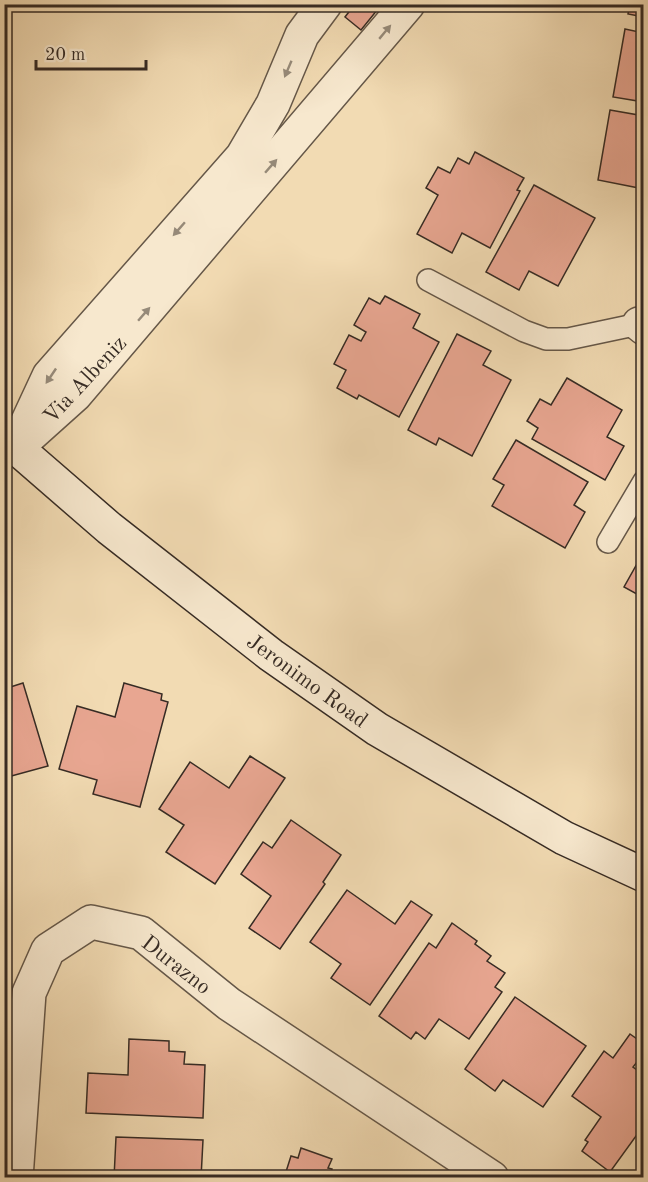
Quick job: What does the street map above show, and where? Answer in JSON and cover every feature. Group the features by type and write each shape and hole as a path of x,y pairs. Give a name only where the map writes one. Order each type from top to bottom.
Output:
{"street":[{"name":"Via Albeniz","path":"11,442 49,376 242,157 273,104 302,35 325,4"},
{"name":"Via Albeniz","path":"11,442 75,395 408,4"},
{"name":"Jeronimo Road","path":"11,442 109,528 271,656 377,729 564,838 644,875"},
{"name":"Durazno","path":"16,1178 29,993 48,950 91,922 141,933 229,1004 492,1178"}],"lane":[{"path":"428,280 524,331 546,339 568,339 642,324"},
{"path":"608,542 644,481"}],"building":[{"path":"355,4 382,4 361,30 345,17"},
{"path":"630,4 644,4 644,17 628,14"},
{"path":"625,29 644,33 644,102 613,97"},
{"path":"610,110 644,116 644,189 598,180"},
{"path":"475,152 524,178 517,190 520,191 490,248 462,233 452,253 417,234 438,195 426,188 438,167 450,173 458,158 469,164"},
{"path":"534,185 595,218 558,286 529,271 519,290 486,272"},
{"path":"385,296 420,314 413,328 439,342 399,417 359,395 357,399 337,388 346,370 334,364 349,335 361,341 366,332 354,325 369,298 380,304"},
{"path":"457,334 491,351 483,365 511,380 472,456 439,438 436,445 408,430"},
{"path":"567,378 622,410 607,437 624,446 605,480 532,439 538,428 527,421 540,399 551,405"},
{"path":"516,440 588,482 574,505 585,512 565,548 492,506 504,485 493,479"},
{"path":"642,555 644,556 644,598 624,587"},
{"path":"23,683 48,766 4,778 4,689"},
{"path":"124,683 162,694 161,700 168,702 140,807 93,794 97,780 59,769 77,706 115,717"},
{"path":"250,756 285,778 215,884 166,852 184,825 159,809 190,762 229,788"},
{"path":"291,820 341,855 323,882 325,884 280,949 249,928 271,896 241,874 263,842 272,848"},
{"path":"347,890 395,924 411,901 432,915 370,1005 331,978 341,964 310,942"},
{"path":"452,923 477,941 475,944 491,956 487,961 505,973 495,987 502,992 469,1039 439,1019 425,1039 416,1032 411,1039 379,1016 429,943 436,948"},
{"path":"515,997 586,1046 543,1107 503,1080 495,1091 465,1069"},
{"path":"630,1034 644,1044 644,1053 633,1067 644,1075 644,1125 610,1172 582,1151 588,1142 585,1140 601,1117 572,1096 604,1051 613,1058"},
{"path":"129,1039 169,1041 169,1051 185,1052 184,1064 205,1065 203,1118 86,1113 88,1073 128,1075"},
{"path":"116,1137 203,1140 201,1178 114,1178"},
{"path":"301,1148 332,1159 328,1168 332,1169 329,1178 284,1178 291,1156 298,1158"}]}
